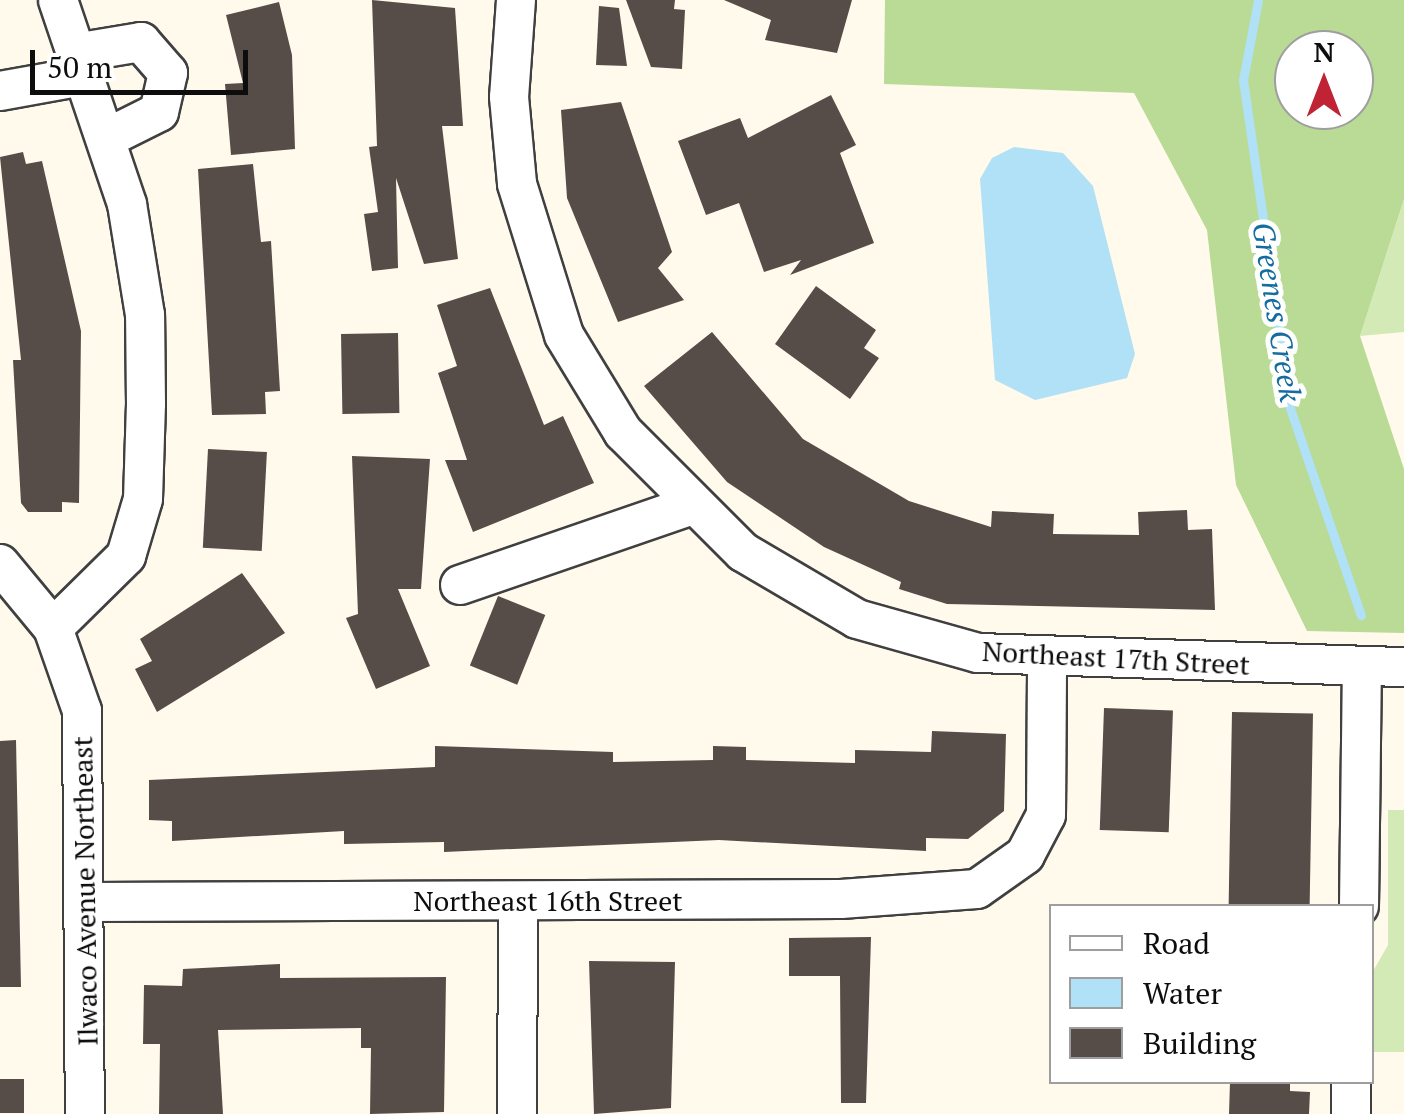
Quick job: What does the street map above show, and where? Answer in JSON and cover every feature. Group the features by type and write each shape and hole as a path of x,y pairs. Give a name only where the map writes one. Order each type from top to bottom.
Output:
{"street":[{"path":"0,564 53,628 116,571 143,499 145,315 109,138 58,0"},
{"name":"Northeast 17th Street","path":"516,0 509,98 518,184 542,277 587,380 688,506 788,583 857,619 921,641 1047,661 1404,668"},
{"path":"0,92 141,42 168,73 159,112 109,138"},
{"path":"460,585 688,506"},
{"name":"Ilwaco Avenue Northeast","path":"53,628 82,711 90,902 85,1114"},
{"name":"Northeast 16th Street","path":"90,902 941,896 1003,876 1046,815 1047,661"},
{"path":"1359,904 1362,666"},
{"path":"517,1114 518,901"},
{"path":"1351,1084 1351,1114"}],"green space":[{"path":"885,0 1404,0 1404,199 1360,336 1404,469 1404,633 1307,631 1236,485 1207,230 1134,93 884,84"},
{"path":"1404,199 1404,332 1360,336"},
{"path":"1388,810 1404,810 1404,1052 1374,1052 1374,970 1388,945"}],"water":[{"path":"1014,147 1063,153 1093,186 1135,354 1127,378 1035,400 995,380 980,179 992,158"}],"building":[{"path":"372,0 455,8 463,126 442,126 458,259 424,264 396,178 398,268 372,271 364,214 378,212 369,147 377,146"},
{"path":"626,0 675,0 674,9 685,10 682,69 651,67"},
{"path":"724,0 852,0 837,53 765,40 771,20"},
{"path":"279,2 292,55 295,149 231,155 225,84 243,83 226,15"},
{"path":"599,6 619,8 627,66 596,65"},
{"path":"831,95 856,145 840,153 874,243 790,275 801,260 764,272 739,203 706,215 678,141 740,118 748,138"},
{"path":"621,102 672,252 658,268 684,300 618,322 567,198 561,110"},
{"path":"23,152 26,164 42,161 81,331 79,503 62,502 62,512 28,512 21,503 13,360 21,360 0,157"},
{"path":"253,164 261,242 271,241 280,391 265,392 266,414 212,415 198,169"},
{"path":"816,286 876,330 864,348 879,358 850,399 775,344"},
{"path":"490,288 544,425 563,416 594,483 473,532 445,460 467,460 438,373 457,366 437,305"},
{"path":"712,332 803,439 909,501 991,527 992,511 1054,514 1053,534 1139,535 1138,512 1187,510 1188,530 1212,529 1215,610 947,604 899,589 901,582 824,547 727,482 644,386"},
{"path":"398,333 399,413 342,414 341,334"},
{"path":"208,449 267,452 262,551 203,548"},
{"path":"352,456 430,459 421,589 398,589 430,666 376,689 346,618 358,614"},
{"path":"242,573 285,633 157,712 135,669 152,661 140,639"},
{"path":"498,596 545,615 517,685 470,666"},
{"path":"1104,708 1173,710 1169,832 1100,830"},
{"path":"1232,712 1313,713 1310,904 1229,904"},
{"path":"932,731 1006,734 1004,811 968,839 926,838 926,851 719,840 444,852 444,842 344,844 344,831 172,841 172,821 149,820 149,780 435,767 435,746 613,752 613,762 713,760 713,746 746,747 746,760 855,763 855,750 931,752"},
{"path":"16,740 21,987 0,987 0,741"},
{"path":"871,937 866,1103 841,1103 840,976 789,976 789,938"},
{"path":"589,961 675,962 671,1108 594,1114"},
{"path":"280,964 280,978 446,977 444,1112 370,1114 371,1048 361,1048 361,1028 218,1030 223,1114 159,1114 160,1044 143,1044 144,985 182,986 183,969"},
{"path":"0,1079 24,1079 24,1113 0,1113"},
{"path":"1230,1084 1290,1084 1290,1091 1310,1092 1309,1114 1229,1114"}],"waterway":[{"name":"Greenes Creek","path":"1258,0 1243,80 1290,408 1361,615"}]}
